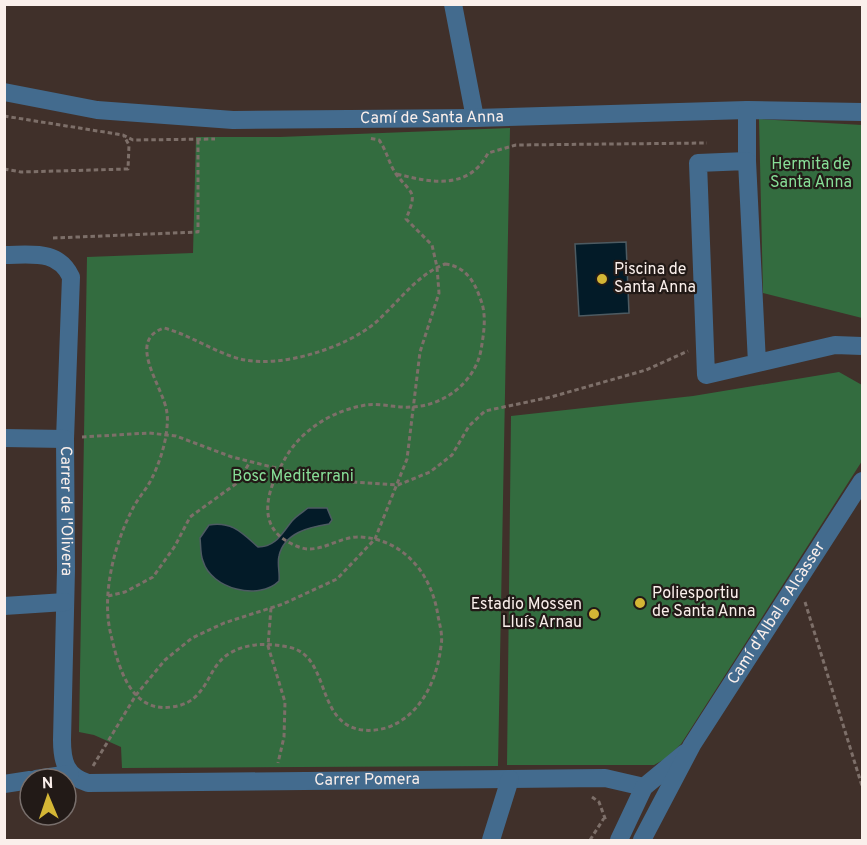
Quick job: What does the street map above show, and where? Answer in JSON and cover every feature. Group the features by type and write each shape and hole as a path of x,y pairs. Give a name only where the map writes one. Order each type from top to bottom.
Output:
{"street":[{"path":"453,4 475,118"},
{"name":"Camí de Santa Anna","path":"4,92 97,110 233,120 475,118 747,110 862,112"},
{"path":"747,110 747,161 757,363"},
{"path":"747,161 698,163 706,375 835,345 862,346"},
{"name":"Carrer de l'Olivera","path":"4,255 51,256 67,268 72,287 72,438 65,602 62,757 67,767"},
{"path":"4,438 72,438"},
{"name":"Camí d'Albal a Alcàsser","path":"642,840 692,745 862,481"},
{"path":"4,606 65,602"},
{"name":"Camí d'Albal a Alcàsser","path":"613,835 644,787 692,745"},
{"name":"Carrer Pomera","path":"78,778 88,783 605,778 644,787"},
{"path":"491,840 510,779"},
{"path":"642,840 648,807 644,787"}],"path":[{"path":"4,116 123,135 133,140 221,138"},
{"path":"4,169 21,172 128,169 129,145 123,135"},
{"path":"91,771 136,695 165,660 192,638 224,623 271,608 337,579 375,539 398,485 407,459 420,352 439,293 437,267 432,245 406,219 413,201 409,186 396,173 386,149 379,140 361,137"},
{"path":"45,238 198,232 198,139"},
{"path":"396,173 440,182 464,177 481,167 488,153 516,145 716,142"},
{"path":"445,264 457,265 469,276 482,300 485,326 479,361 458,391 437,402 414,408 367,405 325,418 291,447 269,494 267,520 276,534 291,544 309,549 348,538 375,539 403,551 421,568 435,597 442,641 435,679 418,707 400,723 376,731 359,730 347,725 333,713 323,693 318,673 306,655 290,647 250,644 231,652 216,663 199,693 185,704 168,708 151,707 136,695 122,676 119,667 109,629 108,596 115,556 131,511 152,478 166,435 168,413 157,379 146,359 147,341 153,331 164,328 178,332 242,359 282,360 329,349 373,324 429,270 445,264"},
{"path":"72,438 139,433 166,435 279,469 352,482 398,485 430,472 452,455 469,426 485,411 551,397 646,370 704,343"},
{"path":"108,596 125,592 153,577 176,546 190,518 237,483 250,462"},
{"path":"798,581 862,786"},
{"path":"271,608 268,646 285,702 284,737 276,771"},
{"path":"585,792 599,802 613,835"},
{"path":"590,840 606,815"}],"green space":[{"name":"Hermita de Santa Anna","path":"759,119 862,125 862,318 763,293"},
{"name":"Bosc Mediterrani","path":"510,128 498,766 122,768 121,747 94,735 79,732 87,257 193,253 196,137 280,137"},
{"name":"Poliesportiu de Santa Anna","path":"839,372 862,385 862,461 681,744 665,759 654,765 507,765 511,416 693,396"}],"water":[{"name":"Piscina de Santa Anna","path":"626,242 629,313 579,316 575,244"},
{"path":"308,508 327,508 332,520 329,524 298,532 286,542 279,556 279,581 270,587 248,591 236,589 215,579 208,571 202,558 200,538 209,525 230,527 242,533 258,547 270,545 278,539 294,519"}],"place":[{"name":"Piscina de Santa Anna","path":"602,279"},
{"name":"Poliesportiu de Santa Anna","path":"640,603"},
{"name":"Estadio Mossen Lluís Arnau","path":"594,614"}]}
